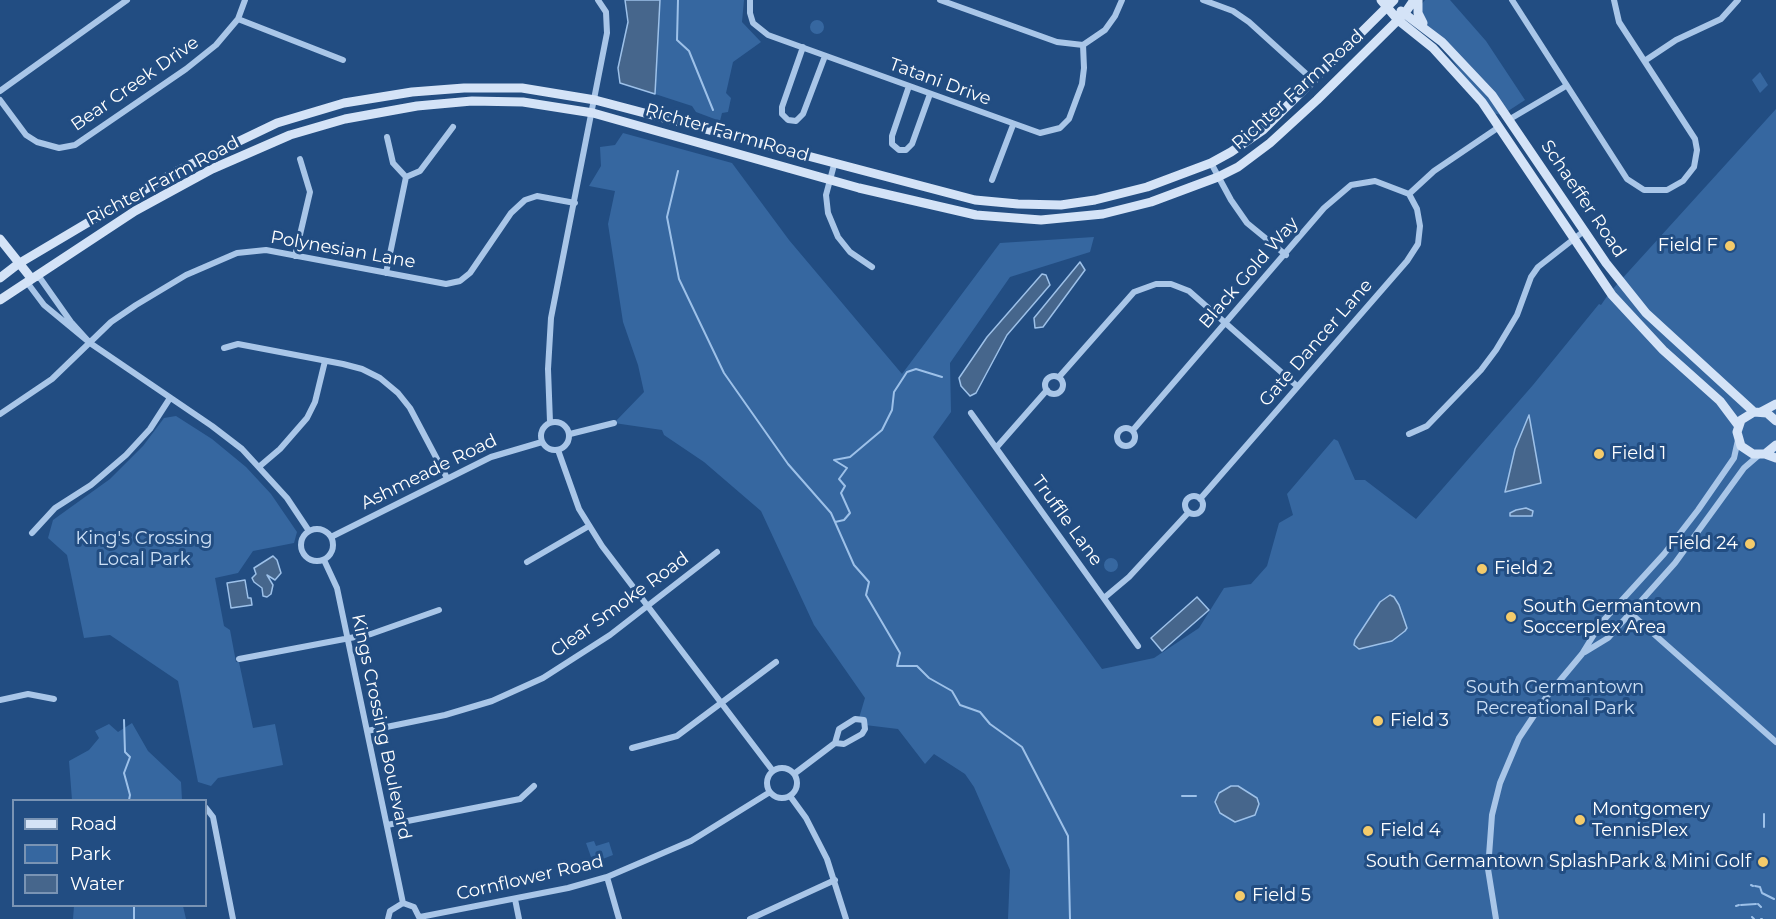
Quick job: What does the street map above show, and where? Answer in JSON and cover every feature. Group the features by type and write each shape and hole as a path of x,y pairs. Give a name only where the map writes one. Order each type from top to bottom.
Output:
{"main road":[{"name":"Richter Farm Road","path":"0,300 145,206 212,169 290,135 345,119 417,106 472,102 524,102 593,113 829,179 975,215 1041,220 1103,214 1151,202 1218,177 1238,167 1270,143 1416,0"},
{"path":"1416,0 1420,21 1428,30"},
{"name":"Richter Farm Road","path":"0,278 18,264 179,170 277,123 344,103 412,92 464,88 522,88 595,100 834,165 975,200 1061,205 1095,200 1147,187 1211,163 1263,130 1387,2"},
{"name":"Schaeffer Road","path":"1387,2 1452,67 1499,127 1573,240 1635,322 1720,401 1738,425"},
{"name":"Schaeffer Road","path":"1402,16 1428,30 1477,77 1510,119 1584,231 1646,313 1757,412 1776,421"},
{"path":"0,240 31,278"},
{"path":"1776,404 1746,416 1738,425 1738,440 1746,451 1776,458"},
{"path":"1762,454 1776,445"}],"street":[{"path":"0,91 128,0"},
{"name":"Bear Creek Drive","path":"0,100 26,135 36,142 59,148 75,145 186,69 216,45 238,19 245,0"},
{"path":"550,422 562,422 570,434 568,443 558,450 548,449 542,442 541,434 550,422 548,369 551,318 557,278 575,203 608,33 606,12 598,0"},
{"name":"Tatani Drive","path":"750,0 750,14 759,29 825,56 1012,125 1040,133 1060,128 1069,119 1082,84 1083,45"},
{"path":"940,0 1057,42 1083,45 1105,30 1122,0"},
{"path":"1203,0 1233,11 1250,22 1313,80"},
{"path":"1512,0 1627,179 1644,190 1667,190 1690,174 1697,150 1691,129 1619,22 1614,0"},
{"path":"1646,60 1676,40 1721,19 1738,0"},
{"path":"238,19 343,60"},
{"path":"803,47 782,107 782,114 788,120 796,121 803,114 825,56"},
{"path":"909,86 892,136 892,144 899,150 906,150 912,144 930,94"},
{"path":"1510,119 1566,86"},
{"path":"993,180 1012,125"},
{"path":"406,177 420,171 453,127"},
{"path":"1409,194 1434,171 1499,127"},
{"path":"387,137 393,163 406,177"},
{"path":"295,256 310,192 300,159"},
{"path":"1211,163 1247,223 1286,255"},
{"path":"834,165 826,195 828,213 838,237 850,252 872,267"},
{"path":"386,273 406,177"},
{"name":"Black Gold Way","path":"1133,430 1225,322 1286,255 1324,208 1351,184 1375,181 1409,194"},
{"name":"Gate Dancer Lane","path":"1200,499 1407,261 1418,244 1420,225 1417,209 1409,194"},
{"name":"Polynesian Lane","path":"0,414 52,379 111,322 186,275 237,253 266,250 446,284 460,281 470,273 511,213 525,200 537,196 575,203"},
{"path":"1409,434 1427,426 1481,370 1517,315 1531,277 1538,267 1584,231"},
{"path":"90,343 71,322 40,278 31,278 29,285 44,305 90,343 212,426 260,466 287,498 309,531"},
{"path":"1059,377 1134,292 1150,286 1171,284 1189,291 1297,386"},
{"path":"224,348 238,344 362,369 380,378 398,393 410,408 447,478"},
{"path":"260,466 280,449 307,418 315,402 325,361"},
{"path":"996,448 1047,390 1046,379 1053,376 1059,377"},
{"path":"1047,390 1054,394 1060,391 1062,384 1059,377"},
{"path":"32,533 55,508 91,485 126,455 150,429 170,398"},
{"name":"Truffle Lane","path":"971,413 1138,646"},
{"path":"570,434 615,423"},
{"path":"1496,919 1488,869 1489,843 1500,783 1515,748 1533,715 1582,654 1601,623 1664,554 1698,510 1734,458 1738,440"},
{"name":"Ashmeade Road","path":"331,537 447,478 517,447 542,442"},
{"path":"558,450 566,477 589,526 646,607 773,771"},
{"path":"1582,654 1608,638 1675,563 1744,468 1762,454"},
{"name":"Gate Dancer Lane","path":"1194,496 1200,499 1203,506 1200,513 1193,515 1188,513 1184,504 1188,498 1194,496"},
{"name":"Gate Dancer Lane","path":"1104,598 1129,577 1188,513"},
{"path":"527,562 589,526"},
{"path":"319,529 331,537 333,548 324,560 313,561 301,550 302,539 309,531 319,529"},
{"name":"Clear Smoke Road","path":"367,731 446,715 517,690 577,657 717,552"},
{"name":"Kings Crossing Boulevard","path":"324,560 337,588 403,903"},
{"path":"1620,604 1776,742"},
{"path":"240,659 371,634 439,610"},
{"path":"632,748 677,736 776,662"},
{"path":"0,700 28,694 54,699"},
{"path":"795,774 835,743 839,729 855,719 864,720 865,729 862,734 844,744 835,743"},
{"path":"787,768 795,774 796,788 790,796 777,797 770,792 768,778 773,771 787,768"},
{"path":"387,825 520,799 534,786"},
{"name":"Cornflower Road","path":"420,918 607,877 691,841 770,792"},
{"path":"790,796 816,836 835,880 846,919"},
{"path":"207,809 213,817 232,919"},
{"path":"607,877 619,919"},
{"path":"750,919 835,880"},
{"path":"515,899 519,919"},
{"path":"388,919 390,910 403,903 414,907 420,918"}],"green space":[{"path":"660,0 744,0 742,22 761,42 733,62 726,93 731,98 728,112 722,113 720,121 696,112 692,106 655,94"},
{"path":"1425,0 1450,0 1486,41 1525,100 1502,115 1491,113 1416,11"},
{"path":"814,20 820,20 824,27 820,34 814,34 810,30 810,24"},
{"path":"1760,72 1768,85 1760,93 1752,80"},
{"name":"South Germantown Recreational Park","path":"1776,109 1776,919 1008,919 1010,870 974,787 965,774 934,754 925,764 898,729 865,725 859,718 865,698 814,625 761,511 704,462 664,435 662,430 614,423 644,392 638,365 623,322 608,224 615,191 589,186 601,166 600,147 615,145 623,133 732,163 789,240 902,374 1000,243 1094,237 1090,252 1010,277 950,363 951,412 933,437 1102,669 1154,658 1199,628 1224,588 1251,584 1267,566 1279,523 1293,515 1287,494 1334,439 1338,441 1355,480 1365,480 1416,519 1533,385 1599,304 1601,305 1610,292"},
{"name":"King's Crossing Local Park","path":"176,416 212,439 246,467 271,494 297,532 294,543 253,551 238,573 215,578 224,626 230,630 253,728 275,724 283,765 218,778 211,786 198,782 178,681 110,635 84,638 67,555 48,538 53,520 110,479 143,446 164,418"},
{"path":"1111,558 1116,560 1118,565 1116,570 1111,572 1106,570 1104,565 1106,560"},
{"path":"132,723 148,751 181,782 182,799 72,799 69,761 89,750 99,738 95,731 109,724 118,732"},
{"path":"594,841 596,846 609,842 613,855 600,860 598,855 591,857 586,843"},
{"path":"74,907 183,907 186,919 73,919"}],"water":[{"path":"625,0 660,0 655,94 620,83 618,68 628,22"},
{"path":"1080,262 1085,270 1043,327 1035,328 1034,318"},
{"path":"1042,274 1046,275 1050,285 1007,335 976,393 970,396 961,386 959,378 987,337"},
{"path":"1529,415 1541,483 1505,492 1515,449"},
{"path":"1526,508 1533,511 1532,516 1510,516 1510,513 1516,510"},
{"path":"273,556 277,560 281,573 275,580 267,575 273,585 271,594 267,597 263,596 262,588 252,578 256,574 254,568"},
{"path":"245,580 248,598 251,598 252,605 231,608 227,583"},
{"path":"1390,595 1399,605 1407,628 1392,641 1359,649 1354,645 1355,640 1380,602"},
{"path":"1197,597 1209,610 1162,651 1151,638"},
{"path":"1231,786 1238,786 1257,798 1259,804 1255,815 1235,822 1220,813 1215,802 1219,793"}],"waterway":[{"path":"678,0 677,40 689,51 713,110"},
{"path":"678,171 667,217 679,279 724,373 788,464 831,513 854,565 869,582 866,595 900,653 897,666 917,666 929,678 952,691 960,705 980,712 990,724 1022,747 1068,836 1070,919"},
{"path":"835,522 844,520 850,513 841,493 845,486 839,479 847,468 834,460 850,457 882,430 892,410 894,392 907,372 916,369 942,377"},
{"path":"124,720 125,752 130,757 124,773 129,799"},
{"path":"1182,796 1196,796"},
{"path":"1764,814 1764,827"},
{"path":"1755,886 1760,887 1762,893 1774,899"},
{"path":"1741,905 1756,904"},
{"path":"1758,904 1761,907"},
{"path":"134,907 134,919"}],"place":[{"name":"Field F","path":"1730,246"},
{"name":"Field 1","path":"1599,454"},
{"name":"Field 24","path":"1750,544"},
{"name":"Field 2","path":"1482,569"},
{"name":"South Germantown Soccerplex Area","path":"1511,617"},
{"name":"Field 3","path":"1378,721"},
{"name":"Montgomery TennisPlex","path":"1580,820"},
{"name":"Field 4","path":"1368,831"},
{"name":"South Germantown SplashPark & Mini Golf","path":"1763,862"},
{"name":"Field 5","path":"1240,896"}]}
